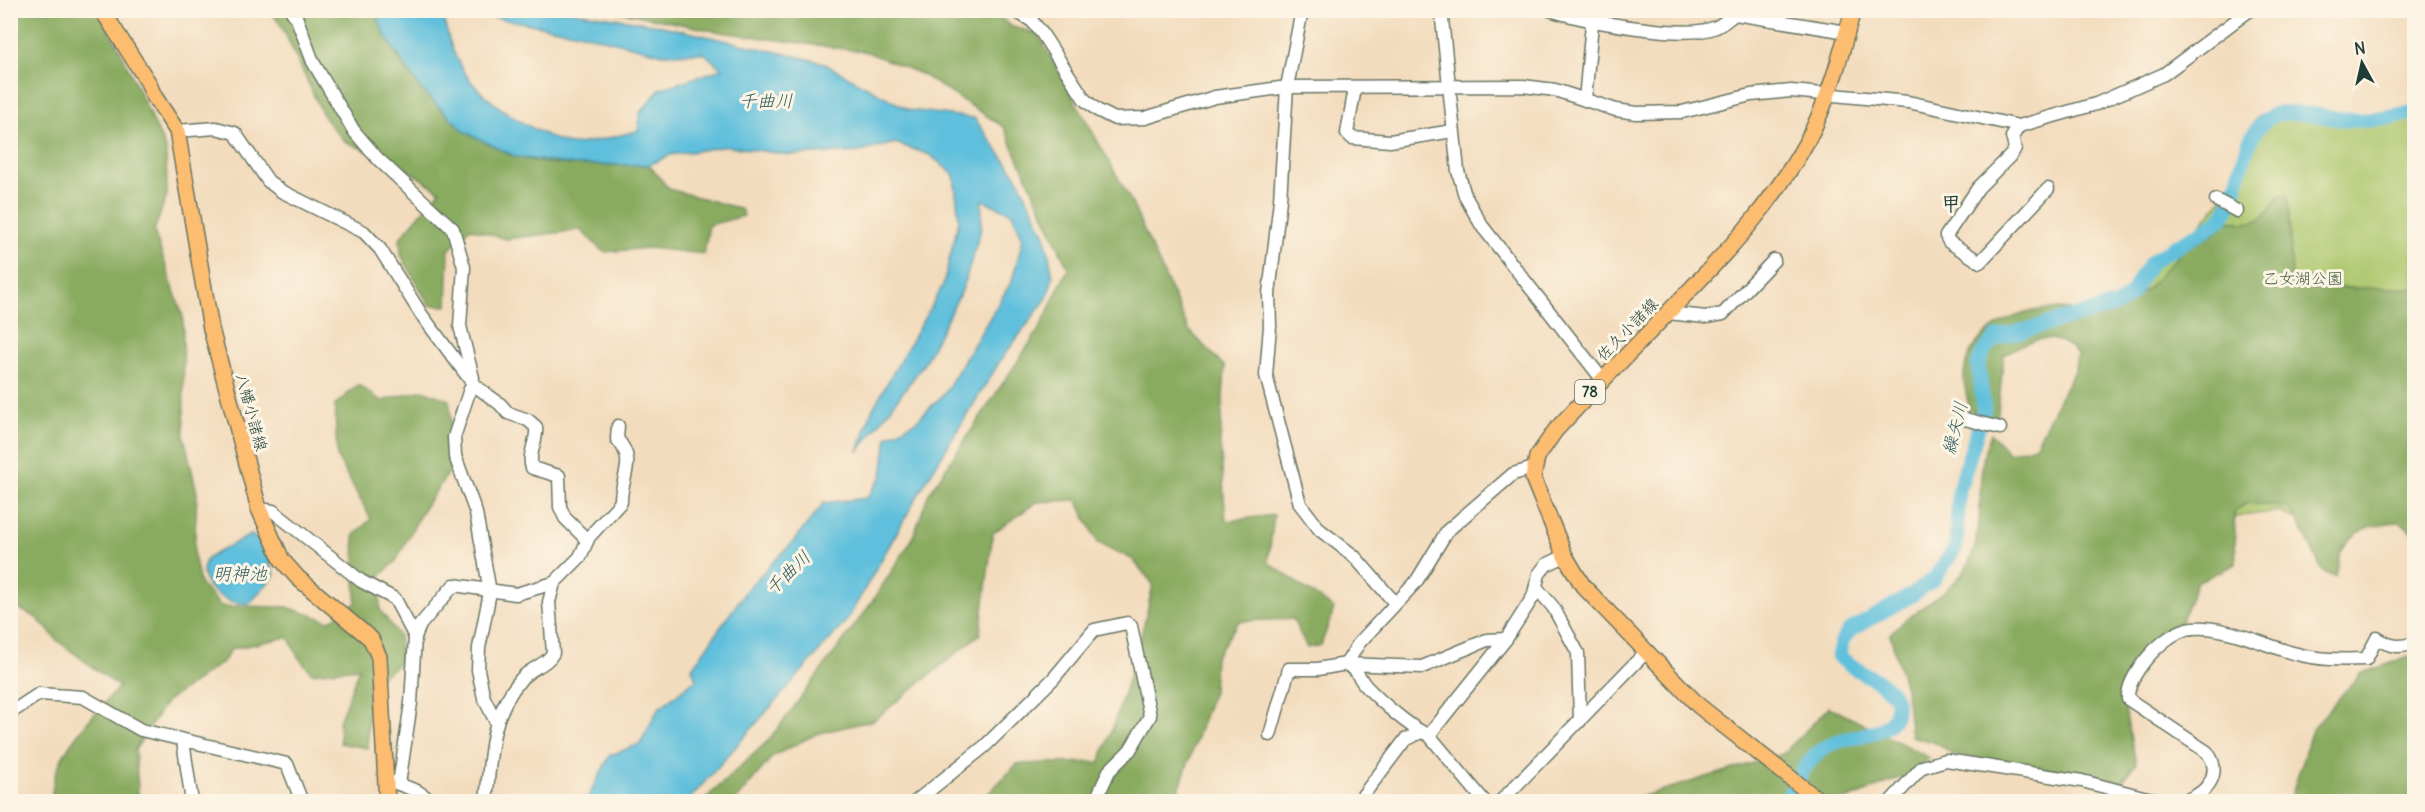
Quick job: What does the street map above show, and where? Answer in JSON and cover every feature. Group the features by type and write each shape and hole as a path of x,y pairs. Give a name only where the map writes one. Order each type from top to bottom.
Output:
{"main road":[{"name":"八幡小諸線","path":"102,10 177,131 211,329 259,508 282,560 298,578 371,639 379,657 392,782 387,801"},
{"name":"佐久小諸線","path":"1534,468 1537,457 1555,431 1668,313 1772,198 1807,141 1827,95 1853,10"},
{"path":"1534,468 1536,489 1565,556 1583,586 1699,706 1761,757 1821,801"}],"street":[{"path":"291,10 297,19 314,62 354,131 377,158 453,229 464,267 460,326 474,386"},
{"path":"1014,10 1032,21 1041,32 1085,100 1097,111 1115,119 1145,118 1215,97 1287,87 1535,87 1616,110 1657,114 1682,112 1770,93 1791,91 1908,102 2019,126 2096,104 2164,74 2250,10"},
{"path":"1302,10 1287,87 1280,200 1269,294 1270,326 1266,375 1300,504 1320,530 1354,556 1395,603"},
{"path":"1441,10 1453,131 1461,184 1472,211 1602,380"},
{"path":"1550,10 1592,22 1672,32 1714,28 1735,14 1847,32"},
{"path":"1585,100 1592,22"},
{"path":"1355,88 1347,133 1352,138 1390,141 1453,131"},
{"path":"2019,126 2012,137 2015,148 2013,154 1978,188 1946,236 1949,242 1980,262 2048,189"},
{"path":"177,131 216,128 235,133 268,181 281,191 364,232 380,249 421,314 474,386 500,404 508,413 528,420 536,426 537,433 529,460 532,468 559,476 560,507 565,518 587,540"},
{"path":"2216,200 2237,211"},
{"path":"1668,313 1706,316 1723,314 1774,260"},
{"path":"474,386 470,389 454,437 455,456 476,513 490,592 479,648 478,670 484,698 495,720"},
{"path":"1965,418 2000,428"},
{"path":"433,801 417,790 392,782 411,703 415,638 420,625 454,585 516,594 554,583 580,557 587,540 621,502 620,489 626,481 628,467 626,448 617,439 618,426"},
{"path":"1346,664 1359,643 1416,582 1447,531 1513,474 1534,468"},
{"path":"259,508 273,511 361,580 395,599 415,638"},
{"path":"1358,801 1405,740 1425,733 1506,639 1533,597 1539,574 1546,565 1565,556"},
{"path":"486,801 495,720 508,694 525,673 550,658 553,653 549,602 554,583"},
{"path":"1536,587 1553,607 1578,653 1580,721"},
{"path":"915,801 985,746 1053,679 1094,630 1127,623 1131,626 1150,716 1130,750 1109,771 1095,801"},
{"path":"1890,801 1922,767 1946,760 2072,780 2146,798 2178,801 2200,795 2209,785 2215,772 2213,759 2207,752 2128,699 2140,666 2166,640 2186,629 2206,629 2296,654 2335,661 2366,658 2378,638 2389,645 2403,646 2415,643"},
{"path":"1270,735 1289,669 1326,668 1346,664 1422,667 1487,640 1506,639"},
{"path":"1500,801 1645,652"},
{"path":"1346,664 1354,667 1365,684 1425,733 1485,801"},
{"path":"10,713 39,694 68,694 83,697 141,730 287,764 302,801"},
{"path":"183,741 192,801"}],"green space":[{"path":"10,11 98,11 119,48 166,149 167,195 154,231 183,317 184,436 197,493 194,555 200,584 221,606 287,607 329,621 356,603 354,535 371,519 337,457 335,405 358,385 382,401 423,390 449,400 450,470 421,513 396,561 379,577 380,610 399,636 401,657 395,667 368,685 368,748 340,743 339,722 359,668 312,673 299,658 288,637 231,649 224,661 166,702 135,750 139,801 52,801 53,784 65,753 85,725 119,687 58,641 37,618 16,607 11,607"},
{"path":"270,11 375,11 395,51 422,89 437,105 472,134 504,152 533,161 549,163 649,165 669,189 741,209 744,216 709,225 704,254 649,248 604,252 580,230 506,239 470,228 449,250 447,306 429,305 401,255 400,238 440,191 403,167 344,141 325,119 281,25"},
{"path":"617,11 993,11 1012,27 1037,33 1129,197 1189,330 1225,367 1220,442 1226,521 1274,515 1268,562 1334,609 1321,645 1307,648 1293,619 1239,621 1215,657 1213,691 1175,801 981,801 1017,764 1100,762 1123,696 1137,652 1153,584 1132,559 1098,543 1077,500 1037,502 993,533 980,634 874,720 816,734 773,756 735,801 703,801 770,739 870,605 913,538 928,495 1040,328 1068,268 1004,127 923,75 867,52 720,32"},
{"name":"乙女湖公園","path":"2414,108 2414,521 2392,517 2327,536 2279,511 2219,519 2151,342 2122,297 2145,260 2201,225 2228,191 2244,140 2257,117 2276,109 2358,115"},
{"path":"2280,195 2288,195 2292,277 2301,288 2414,288 2414,534 2401,522 2375,526 2358,533 2351,538 2341,552 2336,576 2323,572 2303,531 2288,508 2247,503 2234,511 2236,564 2197,582 2181,621 2137,661 2121,692 2136,763 2123,781 1953,755 1939,744 1911,736 1906,692 1890,634 1951,585 1966,568 1977,536 1982,467 1991,434 2009,453 2035,446 2075,369 2077,354 2060,341 2042,339 2032,341 2004,355 1997,421 1969,409 1964,377 1973,349 1982,337 2007,320 2037,310 2076,311 2101,317 2147,289 2183,250 2217,232 2229,220 2246,223 2259,219"},
{"path":"2414,655 2414,801 2290,801 2312,729 2360,674"},
{"path":"1829,707 1930,758 1904,776 1843,801 1624,802 1783,754"}],"water":[{"name":"千曲川","path":"375,11 443,11 447,32 460,66 481,92 528,126 570,144 593,142 638,131 640,113 660,89 722,69 704,53 663,54 579,33 458,11 568,11 653,24 821,62 909,110 974,118 1017,177 1045,235 1053,277 1047,298 1000,361 925,483 847,620 688,801 586,801 610,755 640,744 658,709 696,679 692,668 748,588 793,542 824,503 867,498 882,476 887,437 915,422 944,394 1012,281 1023,239 1012,213 982,200 981,229 963,288 923,365 858,452 872,410 943,285 959,220 954,175 930,155 895,143 860,152 790,155 727,146 670,155 649,165 575,165 516,157 465,132 420,88 386,37"},
{"name":"明神池","path":"252,535 269,549 270,565 275,575 250,603 223,598 208,585 204,577 203,569 207,559"}],"waterway":[{"name":"繰矢川","path":"1786,802 1803,771 1820,751 1835,742 1878,731 1893,719 1896,710 1893,695 1881,683 1845,662 1839,656 1841,643 1850,630 1912,595 1935,578 1956,547 1959,490 1984,409 1978,365 1983,352 1996,338 2117,305 2124,300 2134,290 2151,263 2210,227 2224,215 2235,190 2248,146 2263,122 2274,115 2301,113 2359,120 2414,112"}],"district":[{"name":"甲","path":"1951,204"}]}
